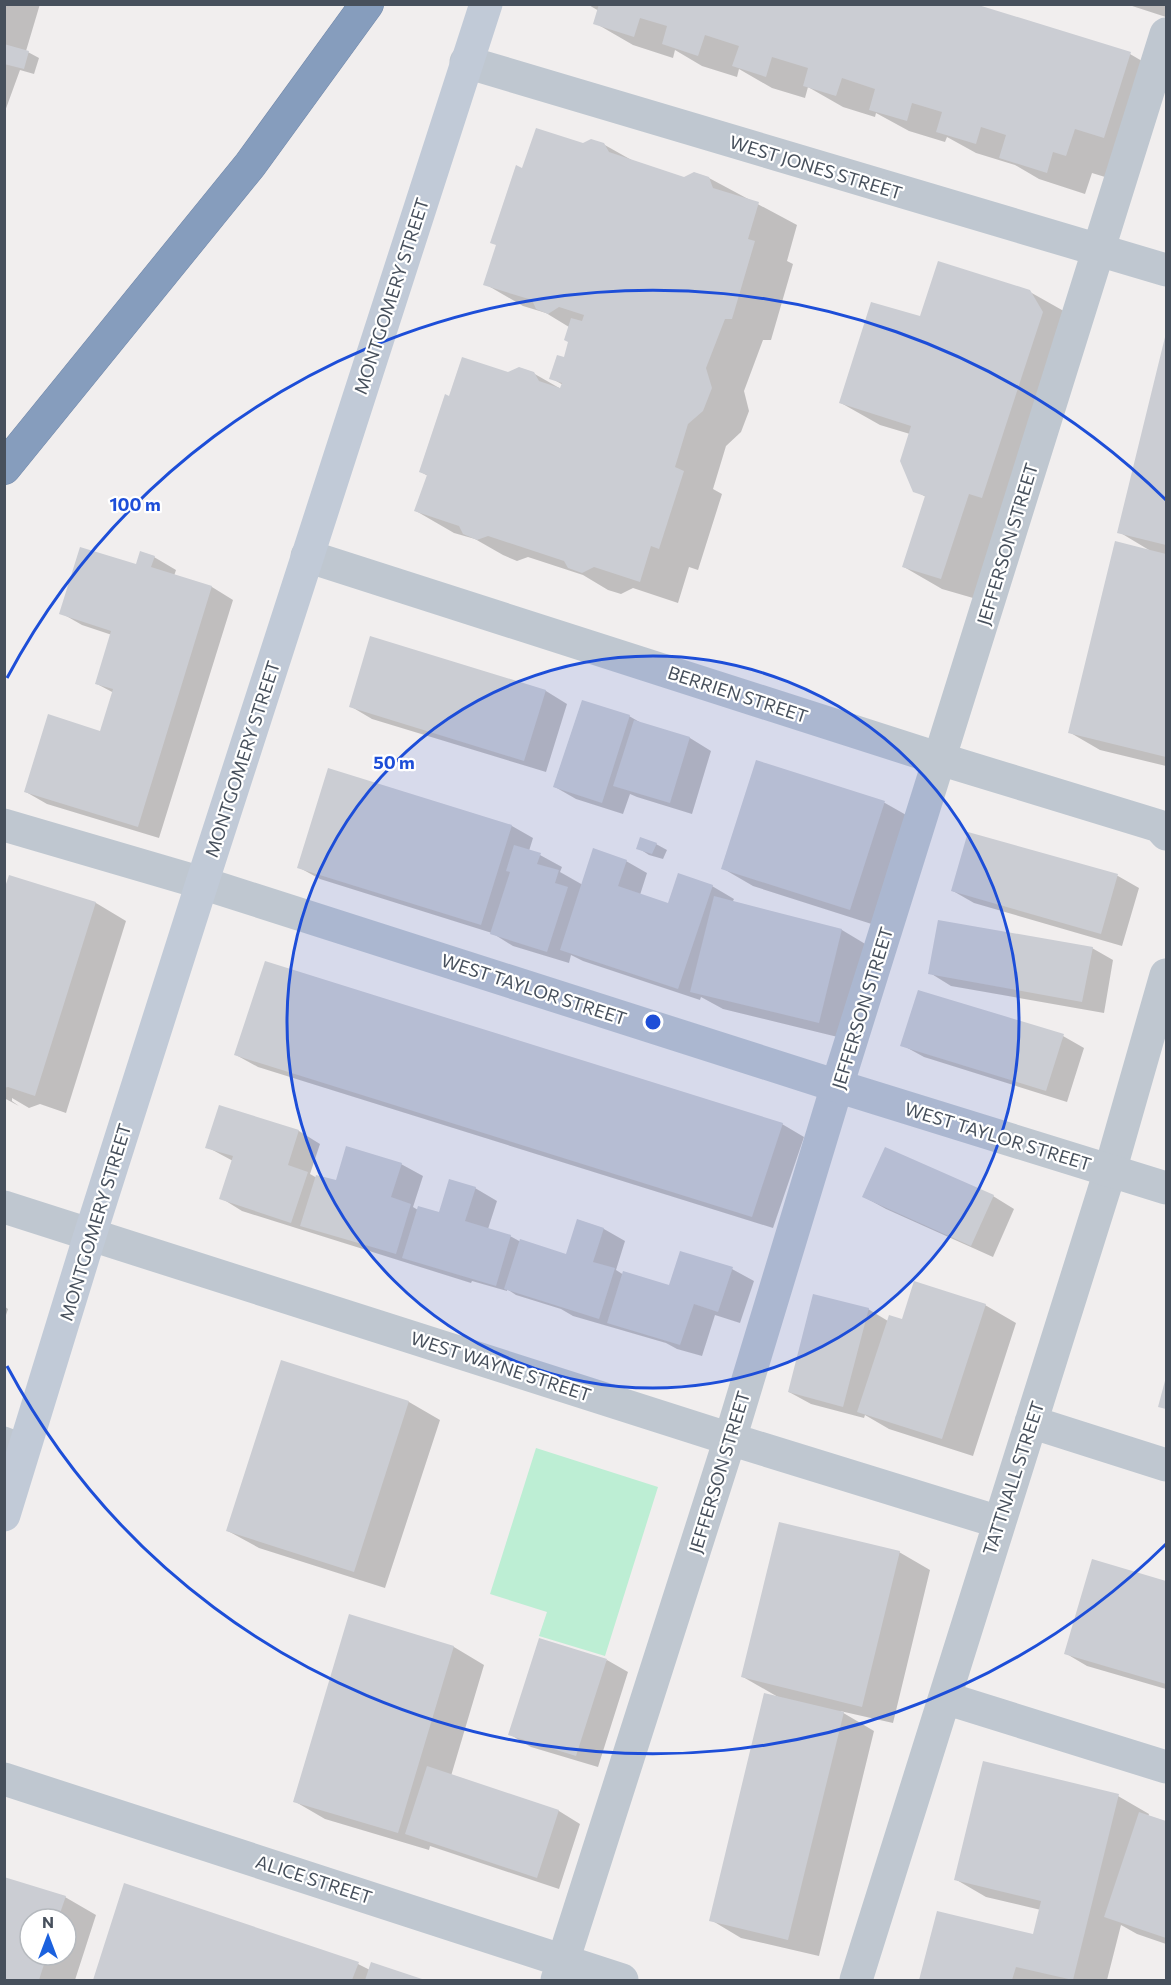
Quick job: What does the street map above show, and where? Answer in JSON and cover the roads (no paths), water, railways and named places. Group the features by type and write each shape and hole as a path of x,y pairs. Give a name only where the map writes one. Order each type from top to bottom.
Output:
{"highway":[{"path":"4,468 250,165 367,4"}],"main road":[{"name":"MONTGOMERY STREET","path":"4,1515 15,1444 90,1235 486,4"}],"street":[{"name":"JEFFERSON STREET","path":"560,1970 730,1440 837,1086 1167,34"},
{"name":"WEST JONES STREET","path":"466,62 1167,270"},
{"name":"BERRIEN STREET","path":"307,556 940,759 1159,826 1167,834"},
{"name":"WEST TAYLOR STREET","path":"4,825 202,883 837,1086 1167,1188"},
{"name":"TATTNALL STREET","path":"856,1980 1110,1171 1167,975"},
{"name":"WEST WAYNE STREET","path":"4,1207 730,1440 999,1521"},
{"path":"1031,1422 1167,1465"},
{"path":"945,1698 1167,1767"},
{"name":"ALICE STREET","path":"4,1779 560,1970 622,1980"}]}
